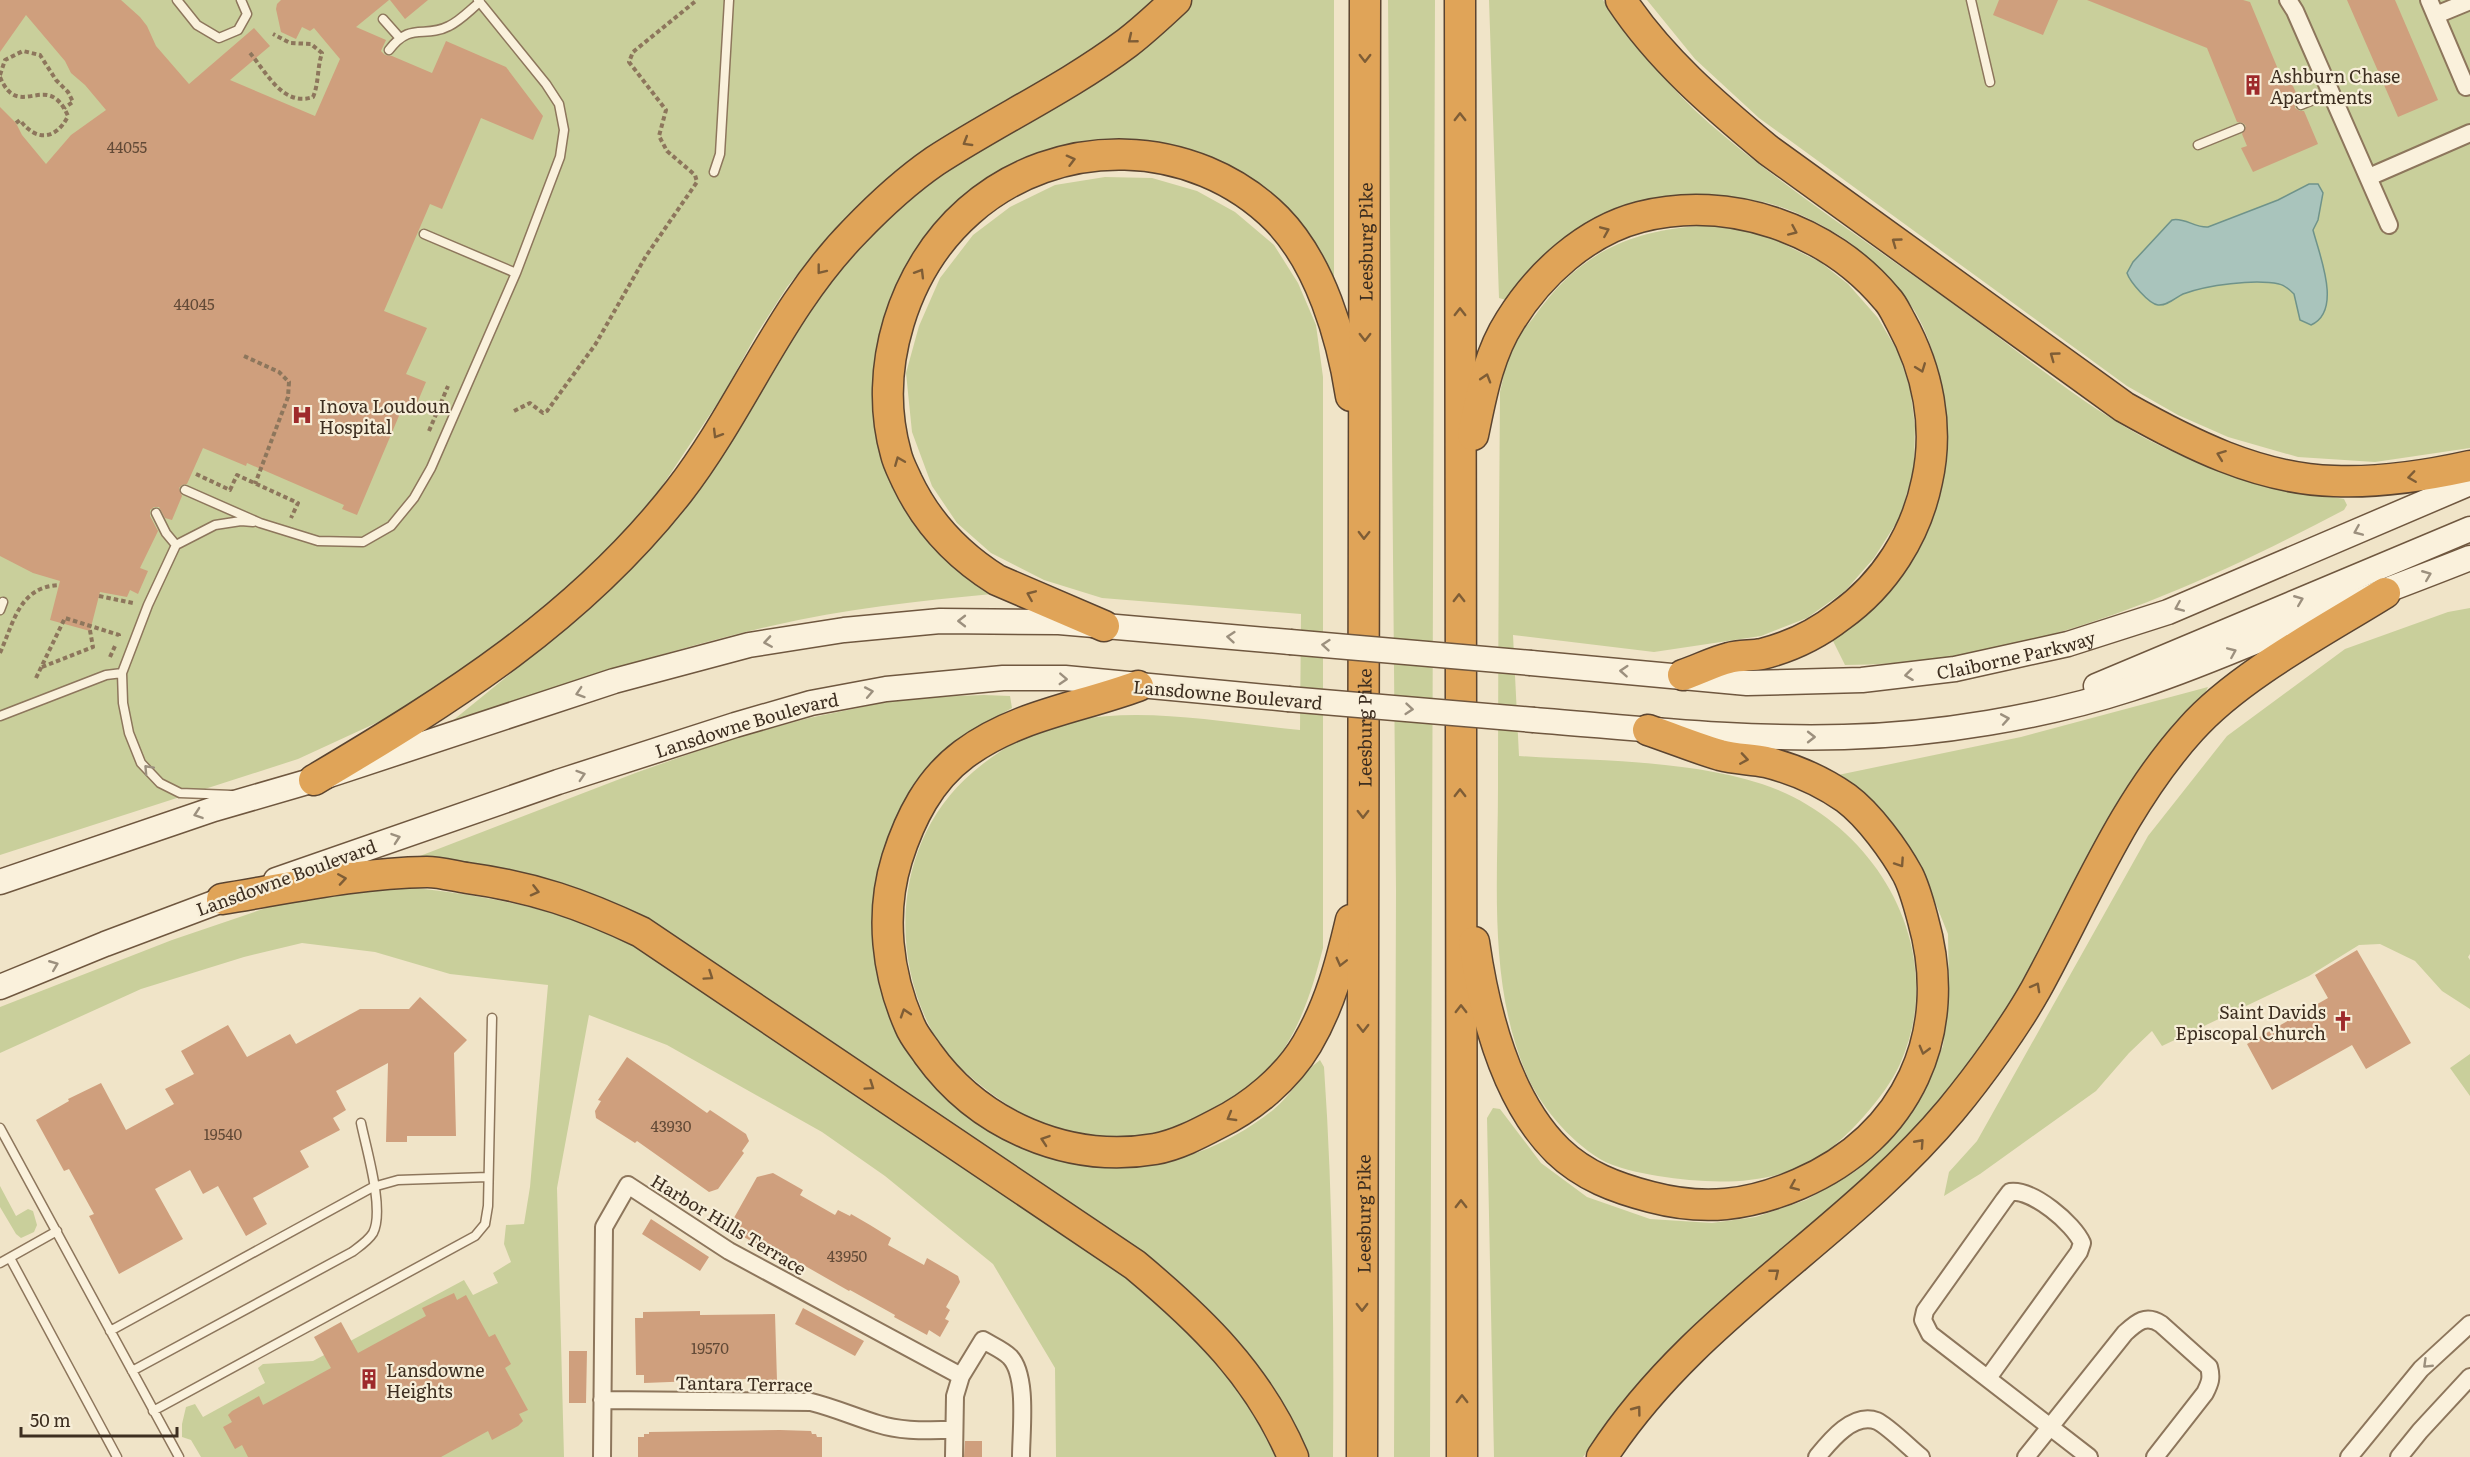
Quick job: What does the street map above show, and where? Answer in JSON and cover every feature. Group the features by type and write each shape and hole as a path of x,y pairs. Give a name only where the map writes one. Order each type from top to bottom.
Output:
{"highway":[{"path":"314,780 453,696 547,625 604,575 679,491 805,291 852,233 881,205 934,162 1083,72 1126,43 1176,0"},
{"name":"Leesburg Pike","path":"1362,1457 1365,0"},
{"path":"1460,0 1462,1457"},
{"path":"1621,0 1672,65 1712,104 1768,150 2124,407 2171,433 2220,455 2271,472 2332,481 2390,480 2470,466"},
{"path":"1104,626 997,580 946,541 917,501 896,456 887,409 891,355 901,313 918,275 942,241 968,211 1004,185 1039,169 1079,157 1121,153 1166,157 1203,170 1246,193 1278,220 1301,252 1324,293 1339,334 1364,477"},
{"path":"1460,497 1481,395 1494,351 1509,321 1533,289 1560,261 1595,235 1638,217 1681,209 1722,210 1769,220 1816,241 1856,267 1889,301 1909,337 1925,376 1931,417 1932,462 1924,499 1889,570 1842,615 1807,639 1761,654 1730,657 1683,675"},
{"path":"1602,1457 1652,1390 1701,1339 1897,1169 1951,1109 2035,991 2124,819 2154,773 2193,727 2232,692 2385,593"},
{"path":"1138,686 1106,698 1038,715 995,733 962,755 933,782 907,827 890,882 886,936 894,977 910,1028 940,1070 973,1102 1017,1131 1062,1146 1110,1152 1157,1149 1195,1136 1235,1115 1268,1090 1293,1064 1306,1046 1325,1009 1340,968 1363,864"},
{"path":"1460,851 1475,953 1498,1047 1514,1086 1535,1124 1558,1151 1588,1175 1621,1190 1661,1200 1712,1206 1745,1203 1783,1191 1819,1175 1853,1154 1882,1126 1906,1094 1922,1060 1931,1025 1935,993 1932,951 1909,876 1880,833 1847,799 1801,773 1766,762 1721,755 1648,730"},
{"path":"222,899 351,878 429,872 485,880 540,892 588,907 642,932 1135,1265 1184,1306 1227,1349 1261,1396 1293,1457"}],"main road":[{"name":"Claiborne Parkway","path":"1104,626 1683,675 1747,683 1862,680 1955,669 2058,647 2168,612 2470,483"},
{"path":"2034,714 2226,630 2470,529"},
{"path":"1648,730 1754,737 1845,737 1905,733 2034,714 2130,689 2205,663 2470,558"},
{"path":"0,882 202,813 314,780 614,681 749,645 844,630 940,621 1059,622 1104,626"},
{"name":"Lansdowne Boulevard","path":"0,987 222,899 558,782 735,725 812,703 886,689 1003,678 1065,678 1648,730"}],"street":[{"path":"2288,0 2332,93 2389,225"},
{"path":"2466,87 2433,8 2470,1"},
{"path":"2369,177 2470,133"},
{"name":"Harbor Hills Terrace","path":"602,1457 603,1227 628,1185 729,1251 961,1376"},
{"path":"1988,1378 2079,1252 2082,1244 2072,1226 2029,1194 2019,1191 2010,1192 2004,1200 1926,1311 1923,1320 1930,1334 2089,1457"},
{"path":"2026,1457 2125,1333 2145,1319 2154,1319 2209,1367 2211,1374 2211,1383 2205,1393 2155,1457"},
{"path":"2349,1457 2421,1369 2470,1324"},
{"path":"954,1457 955,1396 961,1376 983,1340 1009,1356 1017,1366 1021,1379 1021,1457"},
{"path":"2399,1457 2470,1377"},
{"name":"Tantara Terrace","path":"602,1400 811,1402 842,1409 879,1424 898,1428 954,1430"},
{"path":"1817,1457 1835,1434 1864,1420 1878,1421 1921,1457"}],"lane":[{"path":"177,0 197,25 219,38 238,30 247,14 241,0"},
{"path":"714,172 720,154 729,0"},
{"path":"1971,0 1990,82"},
{"path":"185,490 260,523 318,541 363,542 391,526 414,498 431,468 516,273 560,157 564,130 562,112 546,84 479,1 448,27 399,37 389,50"},
{"path":"383,19 399,37"},
{"path":"2301,105 2332,93"},
{"path":"2198,145 2240,128"},
{"path":"424,234 516,273"},
{"path":"156,513 166,533 176,546"},
{"path":"260,523 241,521 215,525 176,546 144,614 122,673 123,704 129,733 141,763 160,783 180,793 261,795"},
{"path":"0,716 106,675 122,673"},
{"path":"153,1411 475,1236 485,1224 492,1018"},
{"path":"132,1371 365,1243 373,1232 376,1219 373,1187 361,1123"},
{"path":"0,1128 179,1457"},
{"path":"110,1331 373,1187 398,1180 488,1177"},
{"path":"0,1263 57,1231"},
{"path":"10,1258 117,1457"}],"path":[{"path":"514,411 530,403 543,413 547,411 595,345 646,256 697,182 695,175 667,151 659,136 666,110 629,62 633,52 697,0"},
{"path":"250,53 281,92 303,100 313,97 318,63 322,53 311,44 290,43 273,34"},
{"path":"16,123 20,120 30,132 37,136 52,134 62,128 68,116 57,99 48,95 22,98 6,90 0,76 5,60 22,51 40,55 56,80 68,92 73,102 64,108"},
{"path":"244,356 279,372 290,382 288,397 255,484"},
{"path":"427,437 448,387"},
{"path":"196,474 230,490 237,475 298,503 291,519 299,521"},
{"path":"0,653 24,600 37,589 59,585"},
{"path":"99,596 131,604 137,600"},
{"path":"36,678 65,618 119,635 110,657"},
{"path":"41,667 93,647 89,625"}],"green space":[{"name":"Inova Loudoun Hospital","path":"0,0 1163,0 1137,25 924,151 871,193 828,237 787,287 756,335 723,395 652,501 595,564 483,660 400,712 298,759 0,855"},
{"path":"1185,0 1334,0 1334,289 1203,158 1005,170 986,180 944,214 911,256 889,300 878,358 878,424 992,594 853,610 771,626 650,658 451,722 589,610 647,551 701,487 744,418 783,345 824,288 872,235 921,191"},
{"path":"1388,0 1435,0 1430,1457 1394,1457 1396,890"},
{"path":"1489,0 1603,0 1667,81 1710,124 1740,149 2098,410 2126,428 2185,457 2263,482 2344,499 2347,505 2344,510 2225,569 2103,618 2040,638 1977,652 1911,662 1845,665 1832,639 1880,597 1911,561 1928,531 1943,481 1946,428 1943,399 1939,374 1923,326 1904,296 1851,243 1803,216 1780,207 1741,199 1689,197 1515,291 1506,300 1499,298"},
{"path":"1647,0 2470,0 2470,448 2375,462 2298,457 2228,437 2178,415 2127,386 1759,118 1695,59"},
{"path":"1105,177 1152,178 1197,191 1235,212 1274,245 1298,283 1316,325 1323,377 1323,948 1311,990 1296,1028 1261,1078 1233,1100 1170,1129 1142,1136 1114,1138 1086,1136 1033,1119 1007,1105 954,1062 932,1031 918,998 909,964 905,929 908,894 915,859 929,827 948,798 973,772 996,754 1021,739 1061,723 1103,716 1131,715 1188,718 1300,730 1301,614 1102,598 1044,580 991,553 957,523 932,486 912,432 906,373 919,326 940,278 973,235 1010,207 1055,185"},
{"path":"1732,226 1763,234 1820,262 1848,284 1878,318 1898,352 1910,388 1915,426 1914,469 1900,517 1874,558 1845,591 1807,618 1761,636 1654,652 1513,635 1519,756 1642,763 1704,770 1762,784 1803,802 1839,827 1869,859 1893,895 1909,935 1916,977 1913,1021 1900,1064 1884,1091 1851,1131 1816,1158 1780,1174 1728,1181 1675,1178 1620,1168 1588,1151 1567,1132 1539,1098 1526,1073 1514,1039 1500,968 1498,932 1500,392 1508,358 1517,339 1550,296 1585,263 1625,241 1671,229"},
{"path":"2470,608 2470,954 2468,957 2470,960 2470,1009 2442,991 2415,961 2380,944 2359,945 2309,976 2162,1046 2152,1031 2129,1053 2096,1091 1980,1174 1944,1196 1949,1172 1977,1141 2148,836 2227,736 2345,649 2448,612"},
{"path":"2208,687 2197,710 2024,986 1976,1056 1929,1116 1618,1410 1583,1457 1494,1457 1487,1118 1493,1108 1500,1109 1541,1163 1587,1197 1650,1219 1712,1223 1756,1217 1806,1200 1856,1171 1893,1134 1923,1095 1943,1046 1949,993 1948,934 1927,882 1855,788 1838,775 2021,737"},
{"path":"1010,696 1012,708 980,726 944,751 876,953 987,1129 1023,1147 1060,1159 1096,1165 1133,1166 1169,1161 1205,1150 1240,1133 1273,1110 1320,1060 1324,1067 1331,1213 1333,1457 1303,1457 1230,1339 691,955 407,861 638,772 732,739 809,718 906,698"},
{"path":"395,886 476,896 555,914 607,932 647,954 1160,1295 1232,1376 1267,1435 1276,1457 1056,1457 1055,1368 993,1264 885,1176 822,1132 667,1045 589,1015 557,1188 564,1457 201,1457 191,1440 182,1437 186,1407 195,1404 203,1417 265,1383 258,1368 263,1364 313,1361 464,1280 473,1295 498,1283 493,1273 511,1262 504,1244 506,1225 524,1224 530,1187 548,985 450,974 375,952 302,943 244,957 141,989 0,1053 0,1007 172,940 269,907 317,894"},
{"path":"2470,1054 2470,1096 2450,1068"},
{"path":"0,1186 16,1216 28,1209 33,1211 37,1225 34,1232 21,1238 16,1234 0,1207"}],"water":[{"path":"2309,184 2318,184 2323,193 2318,220 2313,230 2323,267 2327,295 2326,308 2321,318 2311,325 2300,320 2294,294 2281,285 2257,282 2217,286 2183,294 2168,303 2158,305 2145,297 2129,277 2127,273 2133,262 2172,220 2208,227 2278,200"}],"building":[{"path":"0,0 121,0 140,17 156,46 189,84 254,28 270,46 230,80 315,116 340,59 314,28 310,31 302,27 296,39 281,32 277,4 281,0 389,0 356,27 386,40 381,51 385,55 432,73 446,41 506,67 543,116 533,140 481,118 442,209 430,204 384,311 427,328 406,374 426,382 415,408 404,404 357,515 342,509 344,505 247,463 246,466 203,448 187,484 179,488 182,496 172,520 165,518 159,507 150,510 150,516 158,531 140,568 148,571 138,594 130,590 127,597 100,592 90,631 50,620 60,581 33,573 0,556 0,107 16,123 22,135 46,164 71,135 106,110 85,85 71,73 65,61 26,15 0,52"},
{"path":"390,0 428,0 405,19"},
{"path":"1999,0 2058,0 2043,35 1993,15"},
{"name":"Ashburn Chase Apartments","path":"2087,0 2243,0 2250,2 2285,86 2292,84 2299,99 2295,108 2304,111 2318,144 2253,172 2241,148 2247,146 2242,134 2246,126 2237,122 2207,48"},
{"path":"2347,0 2395,0 2438,100 2398,117"},
{"name":"Saint Davids Episcopal Church","path":"2357,950 2411,1043 2366,1069 2352,1045 2272,1090 2247,1044 2328,998 2315,975"},
{"path":"420,997 467,1040 454,1053 456,1136 407,1136 407,1142 386,1142 388,1063 336,1091 346,1110 333,1118 340,1130 300,1151 309,1167 253,1198 267,1224 246,1236 218,1186 203,1194 190,1170 155,1189 183,1239 119,1274 89,1216 94,1214 69,1169 64,1171 36,1120 69,1101 68,1099 101,1083 126,1130 174,1104 165,1089 194,1074 181,1051 228,1025 247,1057 290,1034 296,1044 360,1009 409,1009"},
{"path":"627,1057 707,1113 710,1110 746,1134 749,1141 742,1151 744,1153 718,1189 709,1192 637,1141 635,1143 596,1118 595,1111 601,1101 598,1100"},
{"path":"773,1173 803,1190 800,1195 835,1215 838,1210 850,1216 851,1214 891,1238 888,1245 924,1265 927,1258 958,1276 960,1282 946,1307 950,1310 945,1319 949,1321 940,1337 929,1330 927,1335 772,1247 770,1251 738,1234 741,1228 731,1223 757,1177"},
{"path":"651,1219 709,1257 700,1271 642,1234"},
{"name":"Lansdowne Heights","path":"454,1293 457,1300 466,1295 489,1337 495,1334 511,1364 505,1368 528,1410 519,1414 523,1421 518,1426 492,1440 488,1431 441,1457 248,1457 242,1445 235,1449 223,1427 232,1422 228,1415 232,1411 259,1396 263,1405 331,1368 314,1337 341,1322 358,1353 426,1316 422,1308"},
{"path":"803,1308 864,1341 855,1356 795,1324"},
{"path":"700,1311 700,1315 775,1314 777,1381 747,1382 747,1379 644,1383 644,1375 636,1375 635,1318 643,1318 643,1312"},
{"path":"569,1351 587,1351 586,1403 569,1403"},
{"path":"811,1431 817,1437 822,1437 822,1457 638,1457 638,1437 644,1437 644,1434 649,1434 649,1432"},
{"path":"965,1441 982,1441 982,1457 964,1457"}],"place":[{"name":"Ashburn Chase Apartments","path":"2253,85"},
{"name":"Inova Loudoun Hospital","path":"302,415"},
{"name":"Saint Davids Episcopal Church","path":"2343,1021"},
{"name":"Lansdowne Heights","path":"369,1379"}]}
